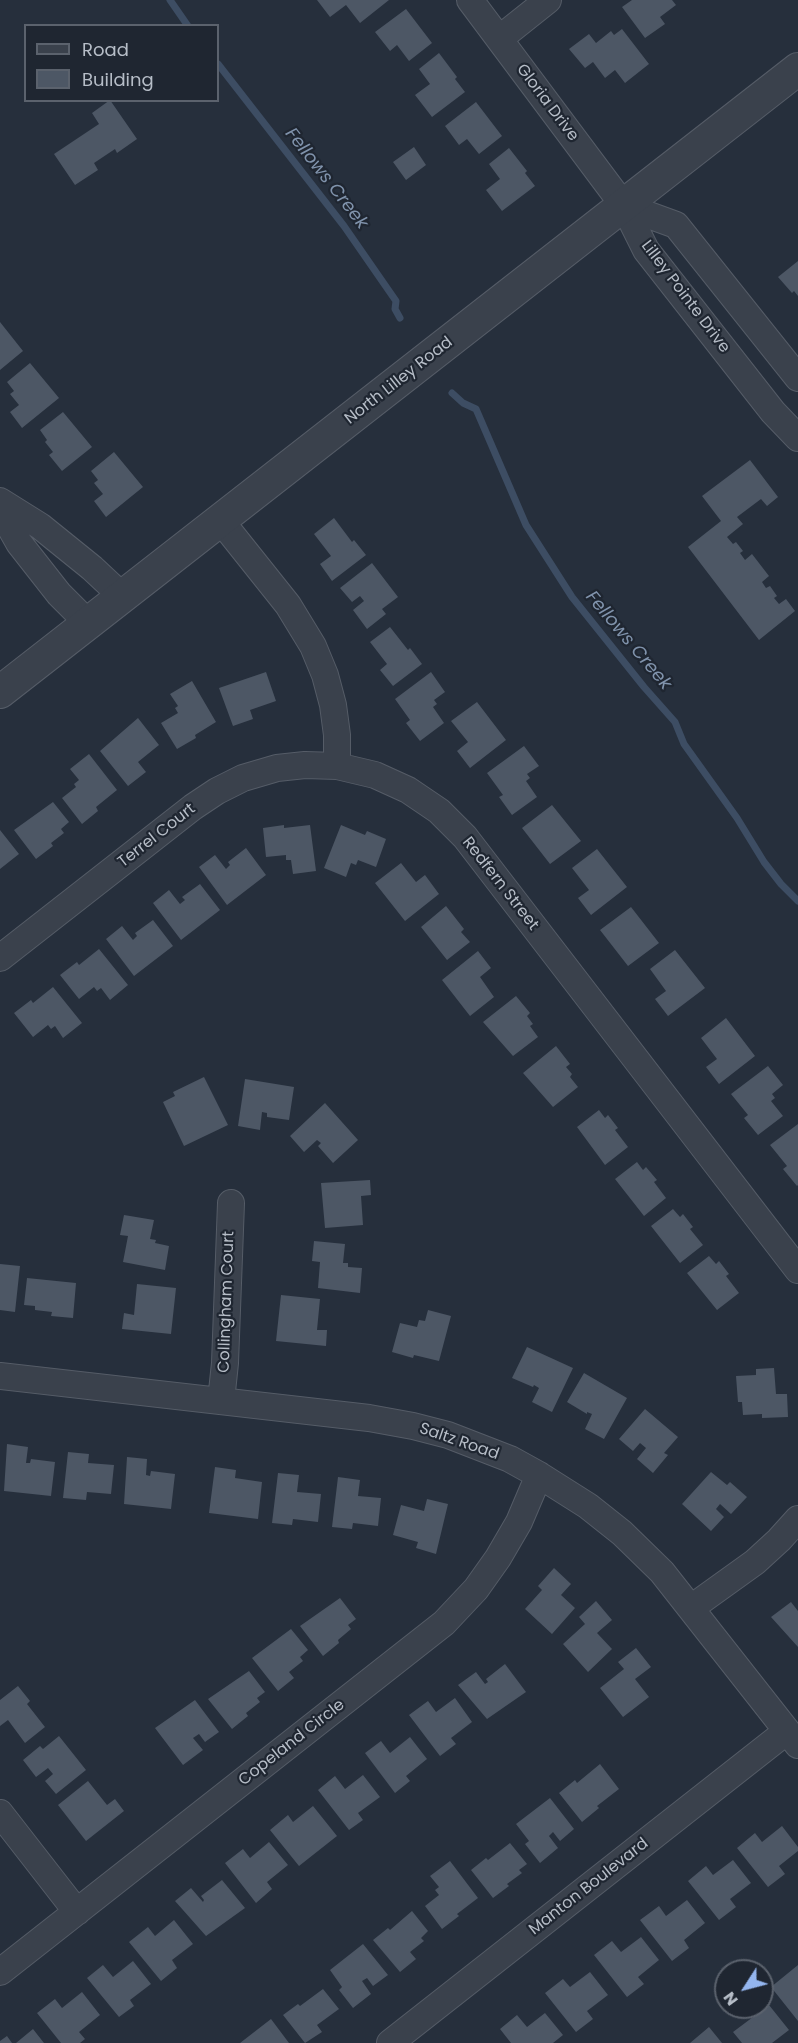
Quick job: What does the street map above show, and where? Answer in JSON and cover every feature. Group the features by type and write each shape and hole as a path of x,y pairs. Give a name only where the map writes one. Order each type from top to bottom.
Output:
{"street":[{"name":"Gloria Drive","path":"470,0 624,206"},
{"path":"499,39 548,0"},
{"name":"North Lilley Road","path":"0,692 798,69"},
{"name":"Lilley Pointe Drive","path":"624,206 676,225 798,378"},
{"name":"Lilley Pointe Drive","path":"624,206 646,250 773,412 798,438"},
{"path":"0,501 40,526 92,568 123,597"},
{"path":"0,509 19,543 59,594 88,623"},
{"path":"221,521 288,605 314,646 333,705 337,735 336,766"},
{"name":"Terrel Court","path":"0,958 217,790 243,778 277,768 305,765 336,766"},
{"name":"Redfern Street","path":"336,766 375,775 408,790 439,811 465,837 798,1270"},
{"name":"Collingham Court","path":"221,1401 225,1363 231,1203"},
{"name":"Saltz Road","path":"0,1376 369,1418 413,1426 479,1446 539,1475 588,1506 622,1533 662,1572 793,1738"},
{"name":"Copeland Circle","path":"0,1972 444,1623 476,1589 498,1558 519,1522 539,1475"},
{"path":"692,1608 755,1562 780,1540 798,1519"},
{"name":"Manton Boulevard","path":"390,2043 793,1738"},
{"path":"0,1813 77,1912"}],"building":[{"path":"317,0 389,0 360,23 346,5 330,17"},
{"path":"632,0 672,0 676,5 660,17 665,24 645,38 622,7"},
{"path":"406,9 432,43 409,61 397,45 390,51 375,32"},
{"path":"622,29 649,64 625,83 615,70 605,78 593,62 585,68 569,49 589,34 596,43 611,31 614,35"},
{"path":"439,53 465,92 432,117 415,95 430,84 419,69"},
{"path":"107,102 111,102 137,139 117,153 115,149 94,163 98,170 75,185 54,154 99,124 92,113"},
{"path":"476,102 502,136 479,154 467,139 459,145 445,126"},
{"path":"414,147 426,165 406,180 393,162"},
{"path":"509,148 527,171 525,173 535,186 502,211 486,190 500,179 489,164"},
{"path":"798,261 798,296 794,291 792,293 778,277"},
{"path":"0,322 23,351 0,370"},
{"path":"30,363 59,398 22,428 10,412 19,405 10,394 14,391 7,382"},
{"path":"63,412 92,447 62,471 49,455 53,452 45,442 47,440 40,430"},
{"path":"114,452 143,487 106,517 94,501 103,494 94,483 98,480 91,471"},
{"path":"750,460 778,497 767,506 761,499 737,517 743,524 727,537 733,544 736,542 743,551 740,553 745,560 752,554 769,576 762,582 766,588 770,586 779,604 786,599 795,611 759,640 688,547 721,521 702,496"},
{"path":"334,518 352,542 354,540 366,555 332,581 320,564 331,556 314,534"},
{"path":"372,563 398,597 382,609 386,614 367,629 353,610 364,601 360,596 352,602 340,588"},
{"path":"390,627 422,664 393,686 380,670 387,664 370,642"},
{"path":"266,672 276,701 250,710 253,719 233,726 219,688"},
{"path":"431,672 445,692 434,700 437,704 433,707 444,723 420,741 406,723 410,720 395,699"},
{"path":"192,681 216,722 177,749 161,723 178,713 175,708 178,706 170,694"},
{"path":"477,702 506,740 470,768 457,751 468,742 451,721"},
{"path":"138,718 159,745 138,762 146,772 128,786 100,751"},
{"path":"524,746 539,766 527,774 530,778 526,781 537,797 512,815 499,797 503,795 487,773"},
{"path":"89,754 117,790 96,807 98,811 82,824 62,798 76,787 74,784 79,780 70,769"},
{"path":"53,802 69,822 61,829 64,833 51,843 53,846 36,859 14,830"},
{"path":"552,805 581,841 550,864 522,828"},
{"path":"284,825 284,828 310,825 316,871 293,874 291,860 286,860 286,855 266,857 263,828"},
{"path":"341,825 365,835 367,831 386,839 376,867 358,860 356,865 351,863 346,877 324,868"},
{"path":"0,830 19,854 0,869"},
{"path":"246,848 266,875 227,905 199,867 215,855 226,869 230,865 228,862"},
{"path":"597,849 627,887 591,915 578,898 589,890 572,868"},
{"path":"401,863 416,882 425,875 439,894 405,921 375,883"},
{"path":"200,884 220,910 181,940 153,903 169,890 180,904 185,900 182,897"},
{"path":"446,906 464,929 461,932 470,942 447,960 421,927"},
{"path":"631,907 659,943 628,966 600,930"},
{"path":"153,920 173,946 134,976 106,939 122,926 133,940 137,936 135,933"},
{"path":"99,949 128,985 110,1000 101,988 97,991 94,987 79,999 60,975 77,962 79,965"},
{"path":"675,950 705,988 668,1016 655,999 666,991 650,969"},
{"path":"478,951 491,968 480,977 494,997 470,1016 442,980"},
{"path":"53,987 82,1023 63,1038 55,1026 51,1029 48,1025 33,1037 14,1013 31,1000 33,1003"},
{"path":"516,996 530,1013 527,1016 533,1024 530,1026 538,1037 513,1056 483,1022"},
{"path":"726,1018 755,1056 719,1084 706,1067 717,1059 701,1038"},
{"path":"556,1046 570,1064 566,1067 578,1087 553,1107 523,1073"},
{"path":"768,1066 783,1085 772,1094 775,1098 771,1101 783,1116 758,1135 744,1118 748,1115 731,1094"},
{"path":"204,1077 228,1125 184,1146 163,1102 175,1096 173,1092"},
{"path":"245,1079 294,1087 289,1120 267,1117 267,1113 262,1112 260,1130 238,1126"},
{"path":"325,1103 358,1140 333,1163 318,1146 321,1143 317,1140 304,1152 290,1136"},
{"path":"599,1110 605,1118 608,1115 618,1128 615,1130 628,1147 605,1165 577,1127"},
{"path":"798,1124 797,1186 783,1169 787,1166 770,1145"},
{"path":"637,1162 643,1170 646,1167 657,1180 654,1182 666,1198 644,1216 615,1179"},
{"path":"370,1180 371,1195 361,1196 363,1225 325,1228 321,1183"},
{"path":"673,1209 680,1217 683,1214 693,1227 690,1229 703,1245 680,1263 651,1226"},
{"path":"124,1215 154,1220 150,1239 156,1240 155,1243 169,1246 165,1270 123,1262 128,1236 120,1235"},
{"path":"314,1241 345,1244 343,1263 348,1263 348,1267 362,1268 360,1293 318,1288 320,1262 312,1261"},
{"path":"709,1256 716,1264 719,1261 729,1274 726,1276 739,1293 717,1310 687,1273"},
{"path":"0,1264 20,1266 15,1312 0,1310"},
{"path":"27,1278 76,1283 73,1318 51,1316 52,1312 35,1310 35,1306 24,1305"},
{"path":"137,1284 176,1288 171,1334 122,1329 124,1313 134,1315"},
{"path":"281,1295 320,1299 317,1330 327,1330 326,1346 276,1341"},
{"path":"428,1310 451,1316 439,1361 414,1355 413,1358 392,1352 400,1323 417,1327 419,1320 425,1321"},
{"path":"527,1347 573,1368 552,1412 532,1402 539,1388 512,1378"},
{"path":"774,1368 776,1394 787,1394 788,1417 762,1418 762,1414 743,1415 742,1402 738,1402 736,1376 756,1375 756,1369"},
{"path":"584,1373 627,1398 604,1439 585,1429 592,1414 587,1412 587,1414 567,1402"},
{"path":"645,1409 678,1437 664,1453 668,1455 653,1473 637,1459 646,1448 640,1443 633,1451 619,1439"},
{"path":"7,1444 28,1447 26,1463 30,1463 31,1459 55,1462 51,1496 4,1491"},
{"path":"68,1452 89,1454 88,1463 114,1465 111,1494 87,1492 86,1500 63,1498"},
{"path":"127,1457 147,1459 146,1475 150,1476 151,1471 175,1474 171,1509 124,1504"},
{"path":"215,1467 236,1470 235,1478 262,1482 258,1519 209,1513"},
{"path":"711,1472 727,1485 730,1482 747,1497 731,1514 720,1504 716,1509 724,1517 711,1531 682,1504"},
{"path":"278,1473 299,1475 297,1492 321,1494 318,1522 293,1519 292,1525 272,1523"},
{"path":"338,1477 360,1480 358,1496 381,1498 378,1526 353,1523 352,1529 332,1527"},
{"path":"427,1499 448,1504 436,1554 416,1548 418,1542 393,1535 401,1505 424,1511"},
{"path":"554,1568 571,1584 561,1595 575,1608 552,1634 525,1609 542,1590 538,1586"},
{"path":"340,1598 356,1619 348,1625 351,1629 338,1640 339,1643 323,1656 300,1626"},
{"path":"596,1601 612,1620 597,1633 612,1649 588,1672 563,1644 585,1624 579,1617"},
{"path":"791,1602 798,1611 798,1647 771,1617"},
{"path":"291,1629 308,1650 300,1657 303,1661 289,1672 294,1678 278,1691 252,1658"},
{"path":"636,1648 651,1667 635,1679 649,1697 623,1717 600,1688 624,1669 618,1662"},
{"path":"505,1664 526,1692 487,1719 458,1685 476,1672 485,1684 488,1682 486,1679"},
{"path":"249,1671 265,1692 257,1698 260,1702 246,1713 248,1716 232,1729 208,1699"},
{"path":"18,1686 30,1701 27,1704 45,1727 25,1743 8,1720 0,1726 0,1700"},
{"path":"455,1698 472,1722 451,1738 456,1744 440,1756 409,1715 428,1701 436,1712"},
{"path":"195,1700 219,1732 205,1742 199,1734 193,1738 203,1750 183,1765 155,1728"},
{"path":"59,1736 86,1770 56,1794 45,1781 53,1774 48,1768 36,1777 23,1760 40,1746 43,1749"},
{"path":"410,1737 427,1759 406,1776 410,1781 395,1793 365,1753 381,1741 390,1753"},
{"path":"600,1764 619,1789 597,1806 599,1808 582,1822 559,1793 575,1780 577,1783"},
{"path":"363,1775 380,1797 358,1813 363,1820 349,1830 318,1790 335,1776 345,1789"},
{"path":"88,1781 107,1805 115,1799 124,1811 86,1841 58,1805"},
{"path":"550,1798 574,1829 560,1841 553,1832 549,1836 558,1848 540,1863 525,1844 529,1841 516,1824"},
{"path":"313,1806 337,1836 299,1866 270,1830 288,1815 293,1822"},
{"path":"782,1826 798,1847 798,1851 779,1866 785,1874 768,1887 737,1848 755,1833 762,1842"},
{"path":"269,1842 288,1865 267,1882 272,1889 256,1903 225,1863 243,1849 250,1858"},
{"path":"510,1843 527,1864 519,1870 522,1873 507,1884 509,1886 493,1898 471,1870"},
{"path":"733,1860 751,1883 730,1899 736,1907 719,1920 688,1881 706,1866 713,1875"},
{"path":"450,1861 478,1898 442,1929 425,1906 439,1895 435,1890 439,1887 430,1876"},
{"path":"222,1880 245,1908 206,1936 175,1901 191,1888 203,1902 201,1896"},
{"path":"687,1900 705,1923 684,1940 689,1948 672,1961 640,1920 659,1906 666,1916"},
{"path":"412,1911 428,1931 421,1938 424,1941 410,1952 416,1959 400,1972 373,1940 388,1928 390,1930"},
{"path":"174,1920 193,1944 172,1960 177,1968 161,1981 129,1942 148,1927 155,1936"},
{"path":"641,1937 659,1960 638,1977 644,1984 627,1997 594,1955 612,1941 621,1952"},
{"path":"363,1944 388,1975 373,1986 367,1978 362,1981 371,1994 353,2008 339,1990 342,1987 330,1970"},
{"path":"133,1961 151,1984 130,2000 134,2006 119,2017 87,1978 103,1965 113,1977"},
{"path":"798,1965 798,2021 774,1991 774,1985"},
{"path":"590,1972 608,1995 587,2011 593,2019 576,2032 545,1993 563,1979 570,1987"},
{"path":"323,1989 339,2009 317,2025 322,2032 305,2043 283,2015"},
{"path":"82,1992 100,2015 79,2032 85,2039 80,2043 61,2043 37,2013 55,1999 62,2008"},
{"path":"774,2011 789,2030 772,2043 742,2043 733,2032 750,2019 774,2019"},
{"path":"545,2013 563,2035 553,2043 511,2043 500,2029 517,2015 527,2027"},
{"path":"271,2019 289,2043 240,2043"},
{"path":"709,2027 722,2043 690,2043"},
{"path":"33,2029 44,2043 16,2043"},
{"path":"7,2036 12,2043 0,2043 0,2041"}],"waterway":[{"name":"Fellows Creek","path":"170,0 187,24"},
{"name":"Fellows Creek","path":"219,65 344,226 396,301 395,309 400,318"},
{"name":"Fellows Creek","path":"452,393 463,403 476,409 526,525 572,597 675,722 684,744 737,818 764,862 798,901"}]}
